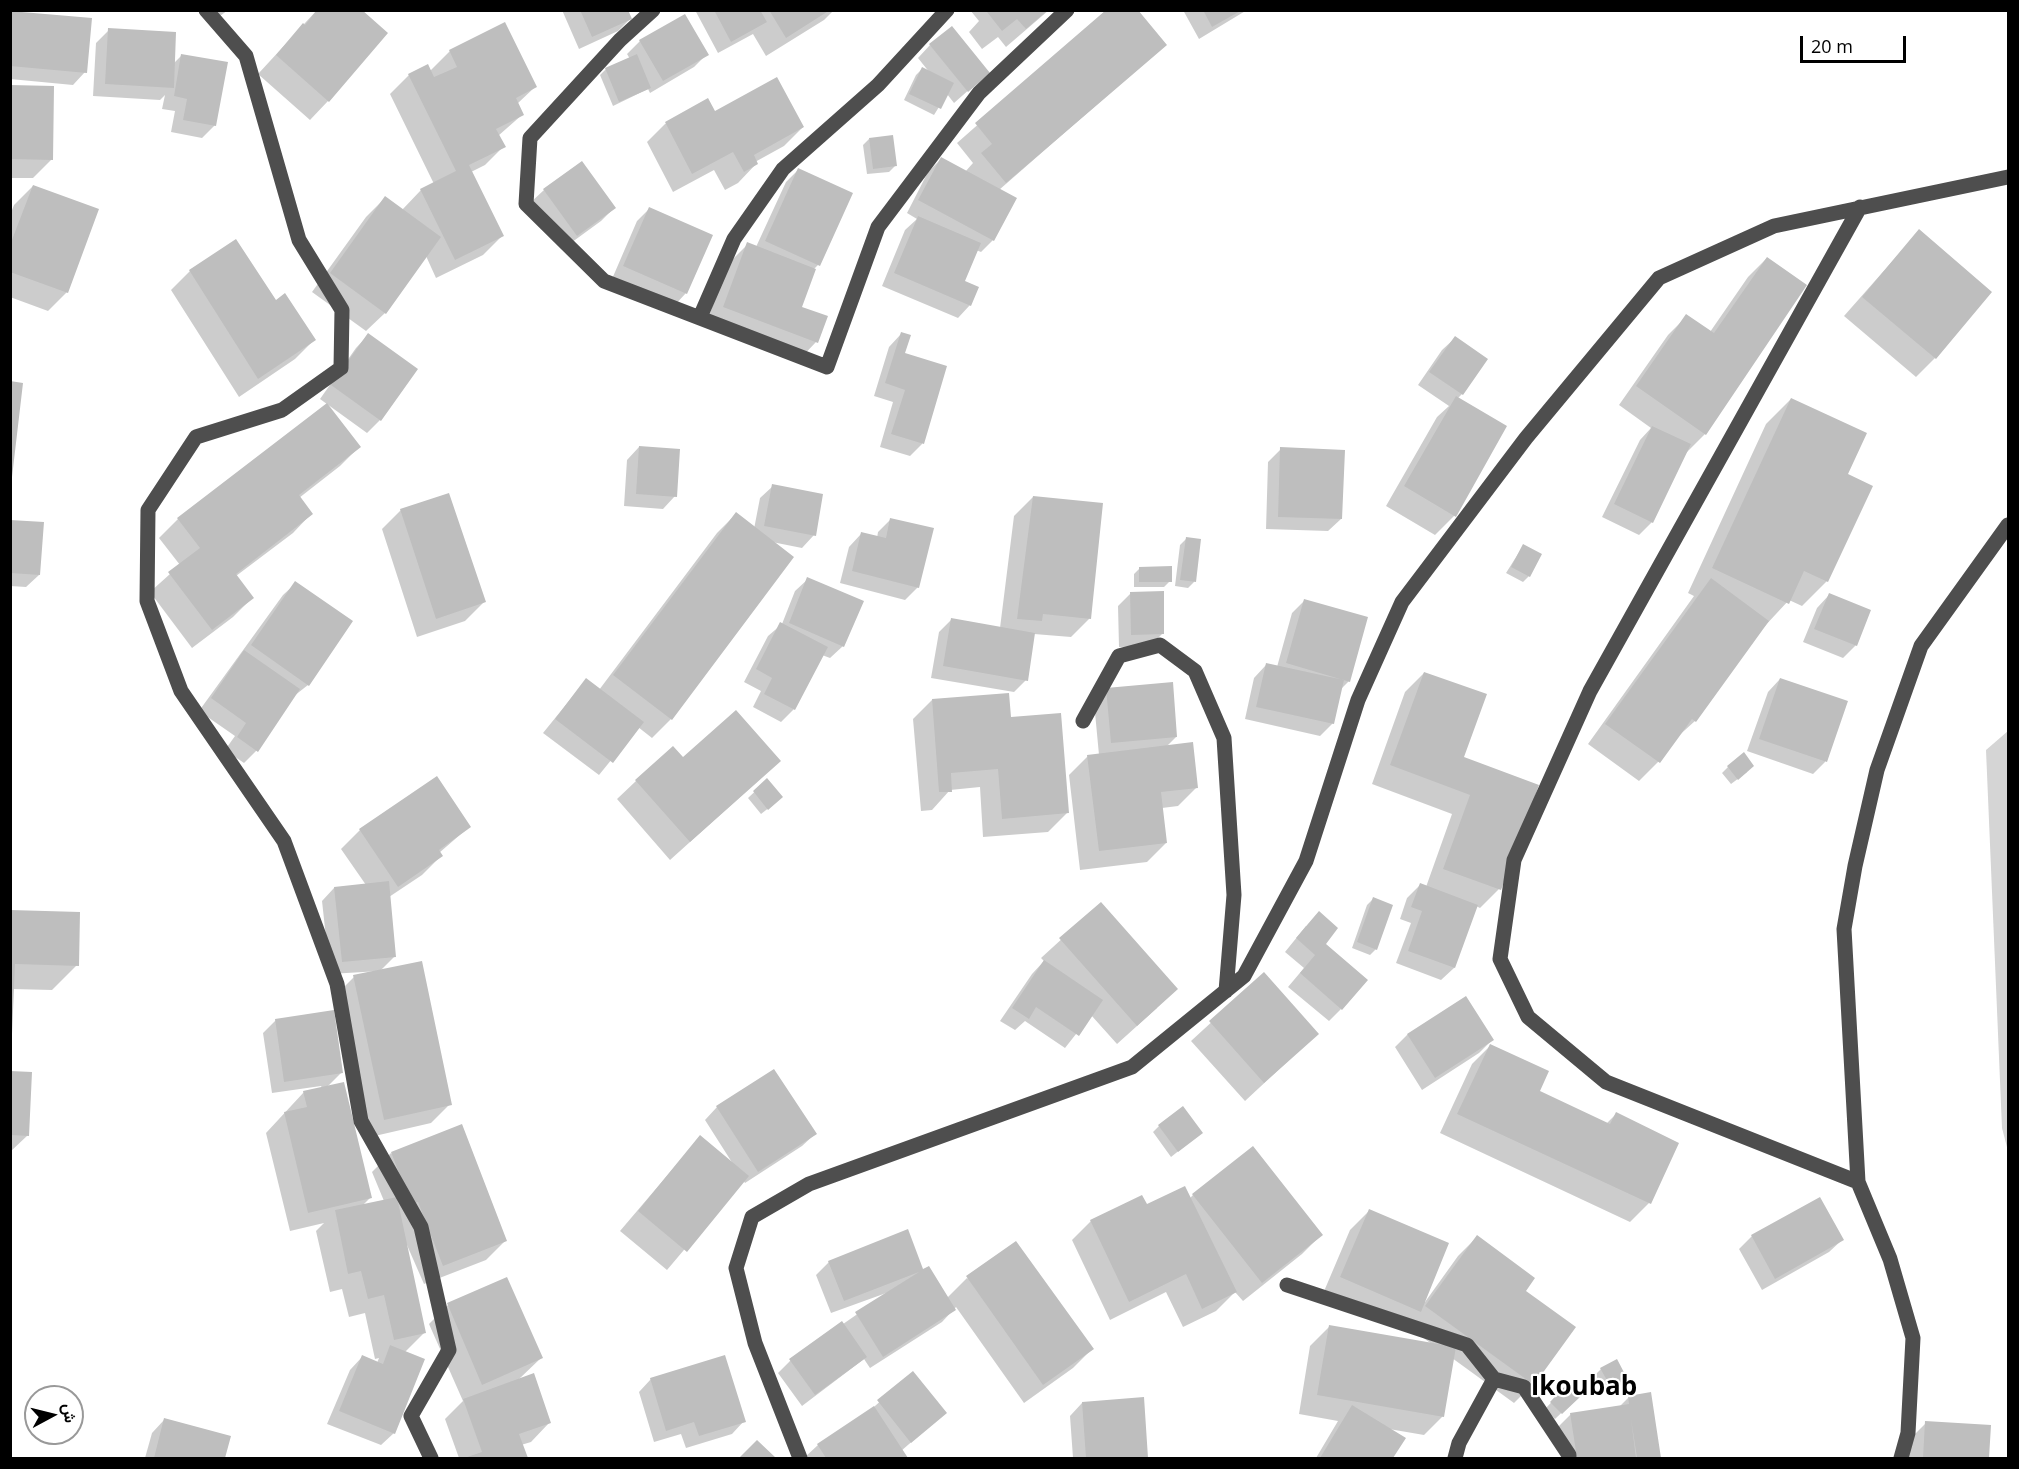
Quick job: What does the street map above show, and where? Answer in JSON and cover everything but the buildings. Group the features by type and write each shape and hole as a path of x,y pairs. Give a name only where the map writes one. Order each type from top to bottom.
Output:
{"street":[{"path":"206,10 246,56 299,240 342,310 341,368 282,410 196,437 148,510 147,601 181,691 284,841 337,984 361,1121 421,1227 449,1350 411,1416 431,1458"},
{"path":"654,10 620,40 530,138 526,204 604,281 827,367 878,227 979,93 1067,10"},
{"path":"700,317 734,239 783,169 878,85 947,10"},
{"path":"800,1458 755,1343 736,1268 752,1216 809,1184 1132,1067 1244,976 1306,861 1358,700 1402,602 1526,438 1659,278 1774,226 2008,177"},
{"path":"1858,1182 1606,1082 1528,1017 1500,959 1514,860 1590,691 1860,207"},
{"path":"1901,1458 1908,1433 1913,1338 1890,1259 1858,1182 1844,929 1855,866 1877,770 1920,646 2008,525"},
{"path":"1083,721 1119,656 1160,645 1196,671 1224,738 1234,895 1226,991"},
{"path":"1287,1285 1467,1345 1494,1379 1524,1387 1569,1458"},
{"path":"1455,1458 1459,1443 1494,1379"}],"shaded area":[{"path":"2008,731 2008,1151 2002,1128 1986,750"}],"district":[{"name":"Ikoubab","path":"1584,1388"}]}
